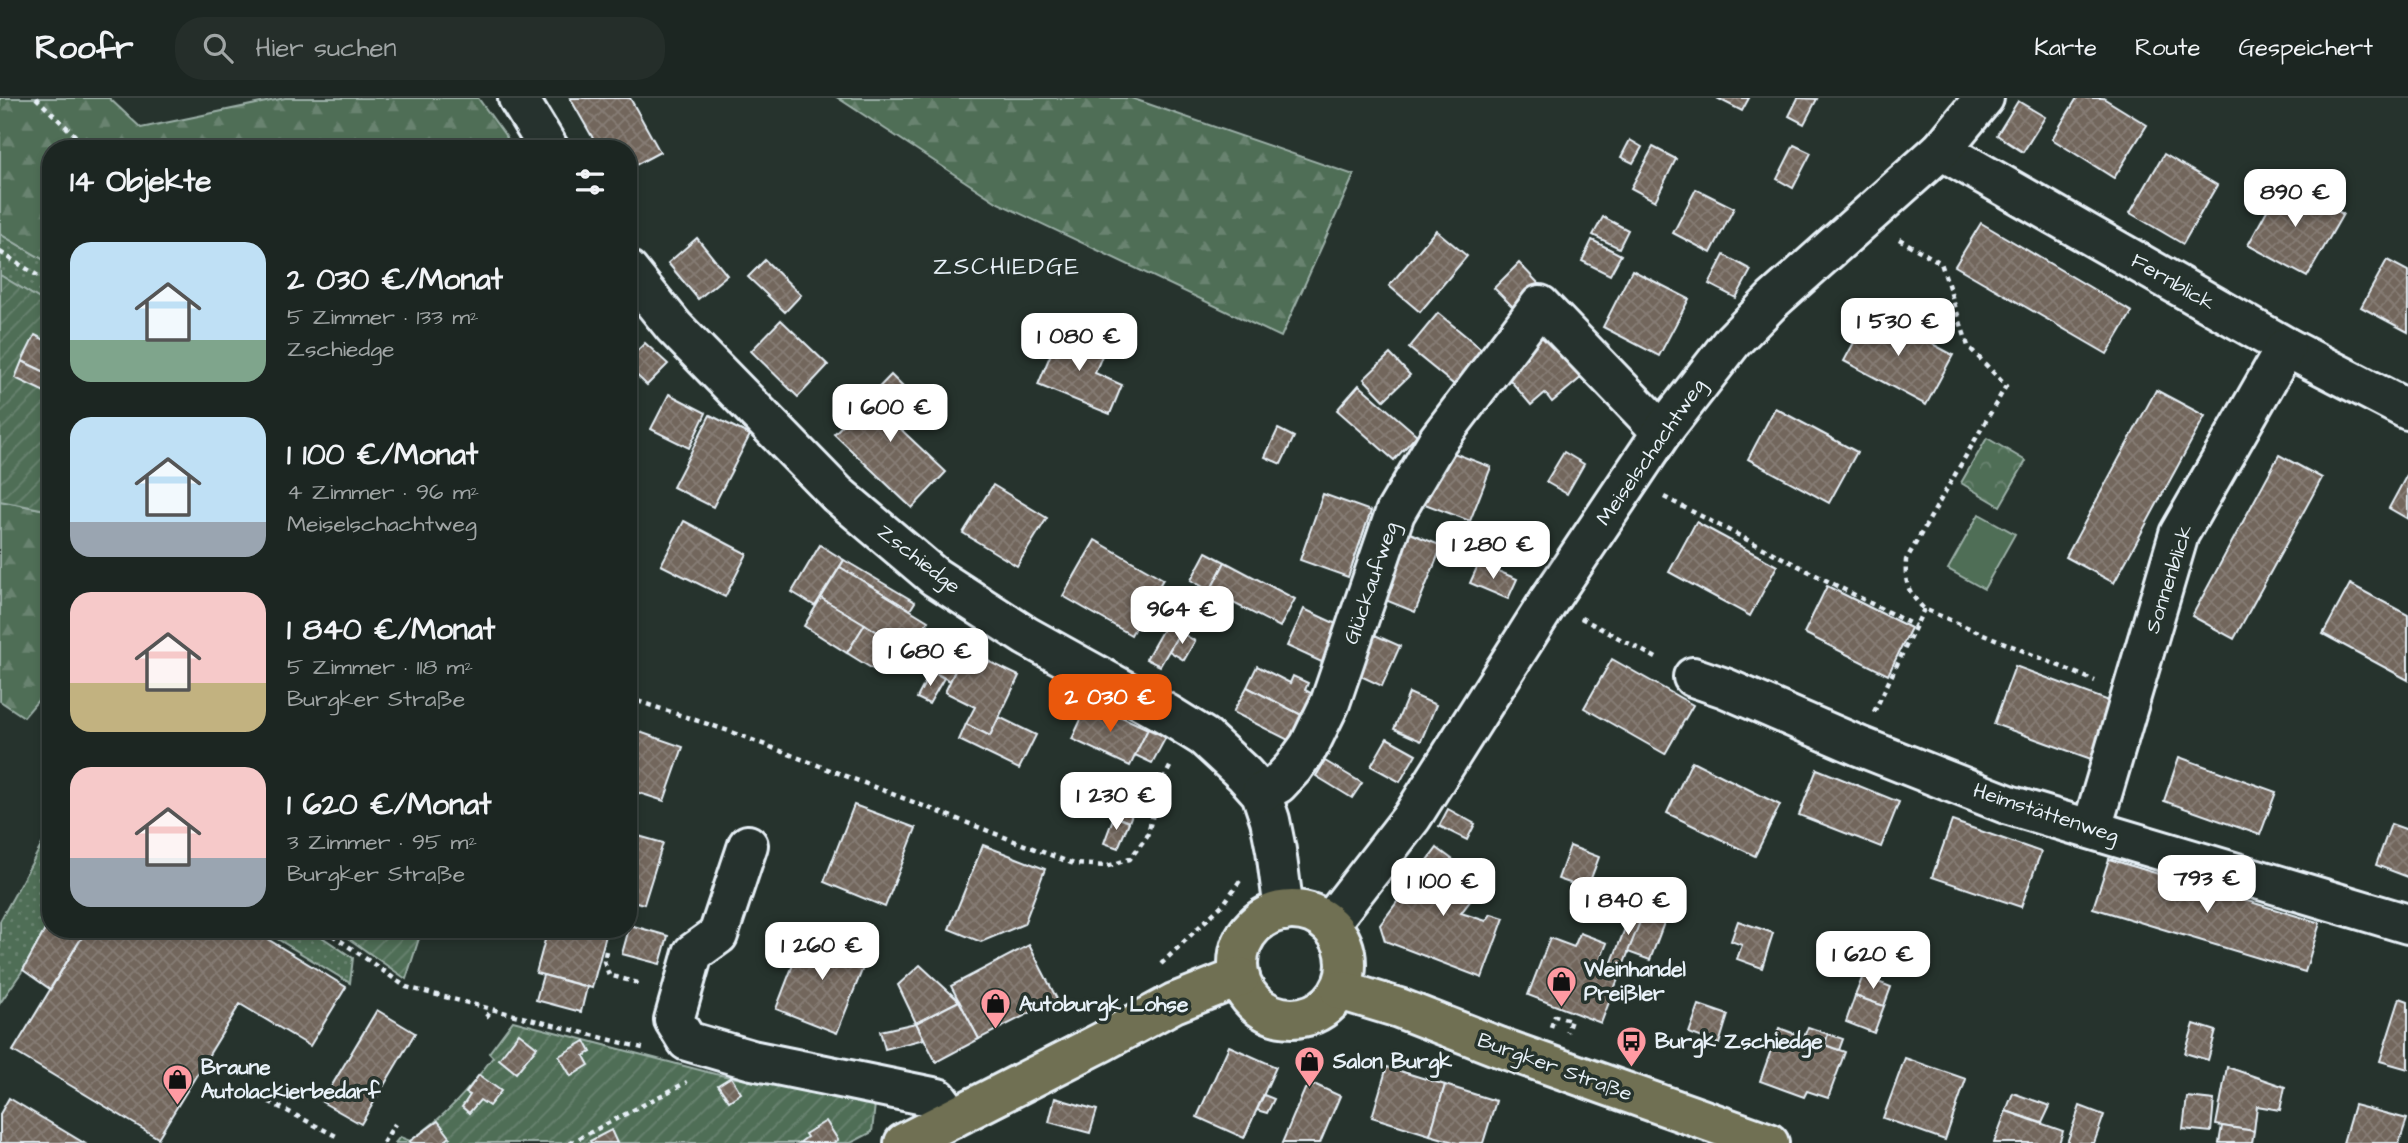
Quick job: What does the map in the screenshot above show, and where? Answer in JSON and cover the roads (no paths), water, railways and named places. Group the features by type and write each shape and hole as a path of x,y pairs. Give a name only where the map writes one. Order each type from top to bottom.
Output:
{"main road":[{"path":"1283,911 1308,912 1329,925 1340,939 1346,957 1345,976 1340,990 1329,1005 1313,1014 1295,1019 1276,1016 1260,1008 1247,994 1240,977 1238,963 1247,934 1257,924 1283,911"},
{"path":"904,1143 1174,1003 1240,977"},
{"name":"Burgker Straße","path":"1340,990 1399,1008 1499,1048 1769,1143"}],"street":[{"path":"518,98 544,140"},
{"name":"Meiselschachtweg","path":"1329,925 1412,817 1550,599 1662,432 1732,342 1773,300 1941,150 1984,98"},
{"name":"Fernblick","path":"1941,150 2286,347 2408,410"},
{"name":"Zschiedge","path":"637,281 674,327 829,486 935,577 1026,636 1204,737 1261,793 1276,850 1283,911"},
{"name":"Glückaufweg","path":"1261,793 1278,785 1293,768 1309,746 1330,704 1395,513 1438,440 1540,305 1662,432"},
{"name":"Sonnenblick","path":"2092,828 2179,534 2286,347"},
{"name":"Heimstättenweg","path":"1693,677 2009,805 2408,925"},
{"path":"748,845 718,935 693,953 674,1020 687,1041 752,1060 938,1098 953,1118"}],"place":[{"name":"Weinhandel Preißler","path":"1561,1008"},
{"name":"Autoburgk Lohse","path":"996,1031"},
{"name":"Burgk Zschiedge","path":"1632,1068"},
{"name":"Salon Burgk","path":"1310,1088"},
{"name":"Braune Autolackierbedarf","path":"178,1106"}],"district":[{"name":"ZSCHIEDGE","path":"1007,267"}]}
